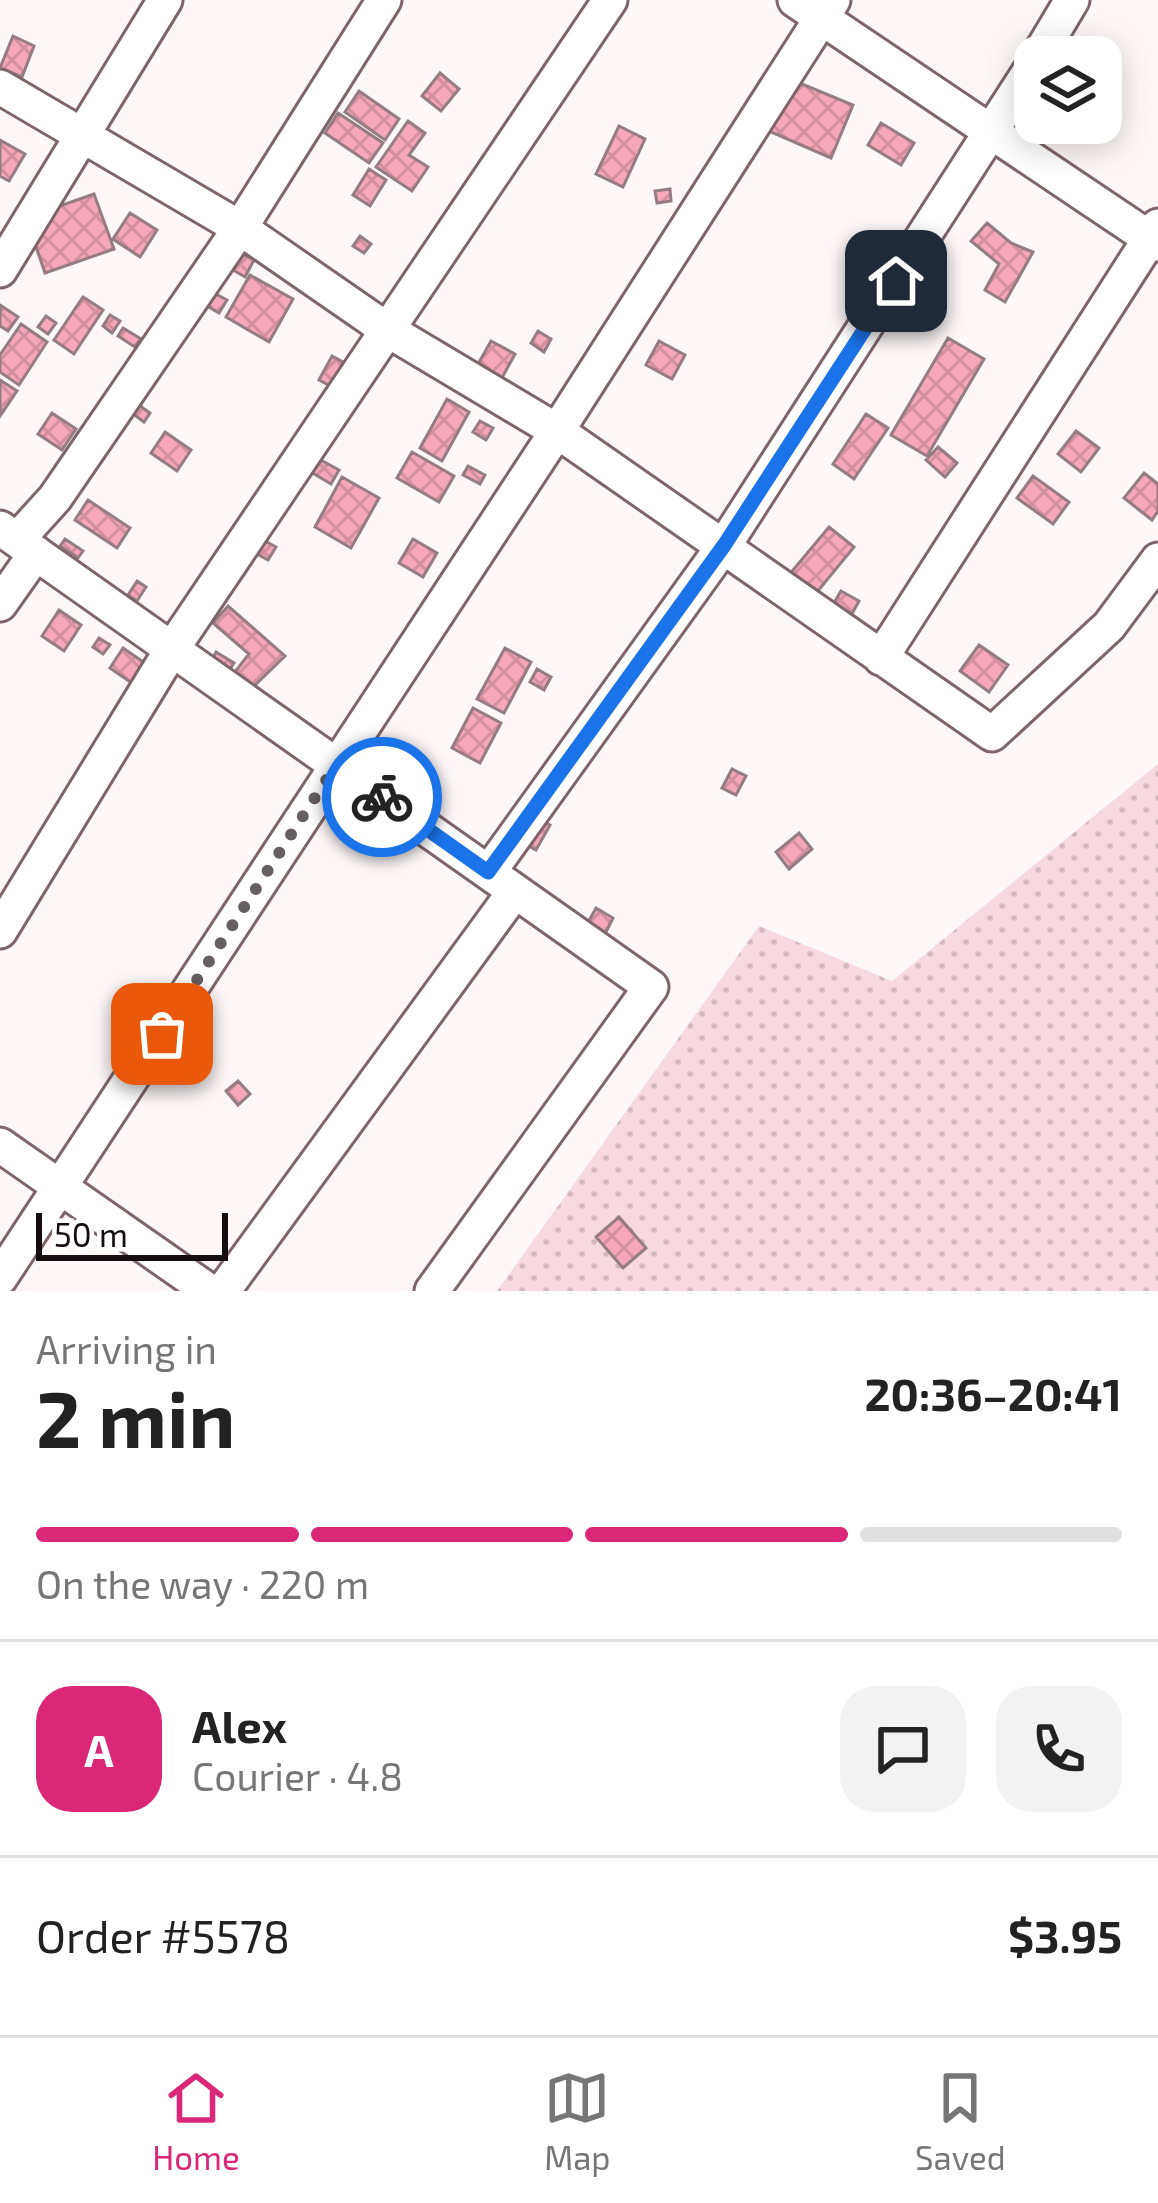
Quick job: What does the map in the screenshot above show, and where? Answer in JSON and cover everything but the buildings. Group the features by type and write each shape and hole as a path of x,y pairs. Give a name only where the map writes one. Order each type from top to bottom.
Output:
{"street":[{"path":"0,270 165,0"},
{"path":"0,604 18,540 55,497 240,227 384,0"},
{"path":"0,932 172,649 610,0"},
{"path":"1051,36 1072,0"},
{"path":"0,1278 557,431 816,6 1155,236 881,658"},
{"path":"0,87 240,227 386,329 557,431 992,734 1109,626 1158,560"},
{"path":"223,1291 501,882 1014,98"},
{"path":"18,540 651,986 432,1291"},
{"path":"0,1145 209,1291"}],"shaded area":[{"path":"1158,764 1158,1291 497,1291 759,926 892,981"}],"way so far":[{"path":"162,1034 336,765 382,797"}],"route":[{"path":"382,797 488,872 725,544 896,281"}]}
